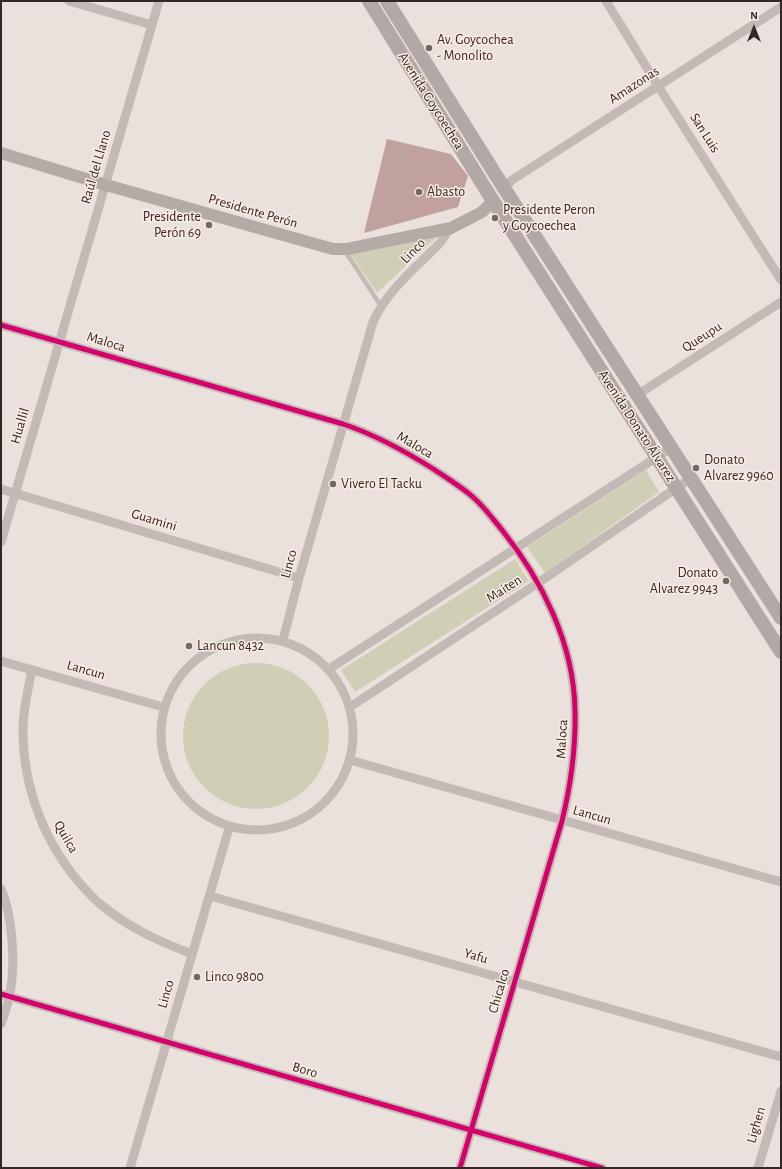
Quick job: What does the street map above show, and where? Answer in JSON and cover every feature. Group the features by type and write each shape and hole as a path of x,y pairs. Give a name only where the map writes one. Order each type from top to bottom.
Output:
{"main road":[{"name":"Avenida Goycoechea","path":"387,1 504,188"},
{"name":"Avenida Goycoechea","path":"372,4 493,201"},
{"name":"Presidente Perón","path":"1,153 106,185 333,248 344,249 451,228 482,212 493,201"},
{"name":"Avenida Donato Álvarez","path":"504,188 780,616"},
{"name":"Avenida Donato Álvarez","path":"493,201 781,652"}],"street":[{"path":"69,1 152,25"},
{"name":"Raúl del Llano","path":"59,341 159,1"},
{"name":"San Luis","path":"606,1 781,280"},
{"name":"Amazonas","path":"504,188 512,180 781,7"},
{"name":"Linco","path":"283,640 299,578 372,322 389,295 440,243 451,228"},
{"name":"Queupu","path":"637,395 781,302"},
{"name":"Maloca","path":"1,324 367,432 415,457 457,484 474,498 487,511 517,548 538,583 556,621 567,656 573,683 575,709 572,773 562,821"},
{"name":"Huallil","path":"1,542 59,341"},
{"name":"Maiten","path":"329,669 658,458 671,448"},
{"name":"Maiten","path":"350,707 538,583 691,478"},
{"name":"Guamini","path":"1,488 299,578"},
{"path":"263,637 283,640 301,648 316,657 329,669 342,687 350,707 353,724 353,742 350,760 340,782 325,802 305,817 282,827 258,830 229,828 209,818 188,802 172,782 162,758 159,732 163,706 172,686 185,669 201,654 220,644 241,638 263,637"},
{"name":"Lancun","path":"1,661 163,706"},
{"name":"Quilca","path":"32,670 24,707 23,730 25,762 30,788 40,820 51,843 71,874 99,903 132,927 159,941 192,954"},
{"name":"Lancun","path":"350,760 781,882"},
{"name":"Chicalco","path":"460,1168 562,821"},
{"name":"Linco","path":"130,1168 229,828"},
{"path":"1,889 10,920 12,949 12,975 5,995 1,1024"},
{"name":"Yafu","path":"210,896 781,1057"},
{"name":"Boro","path":"5,995 602,1168"},
{"name":"Lighen","path":"758,1168 781,1091"}],"lane":[{"path":"344,249 381,306"}],"green space":[{"path":"438,236 377,293 347,249"},
{"path":"646,470 659,492 545,573 527,547"},
{"path":"515,559 529,581 355,692 341,670"},
{"path":"249,663 263,663 277,666 297,675 308,684 317,695 326,715 329,736 326,757 317,777 308,788 297,797 277,806 263,809 249,809 235,806 215,797 204,788 195,777 186,757 183,743 183,729 186,715 195,695 204,684 215,675 235,666"}],"building":[{"name":"Abasto","path":"387,139 451,154 468,176 458,207 364,233"}],"cycle path":[{"path":"1,325 343,424 390,444 435,470 465,490 478,502 517,549 542,592 553,614 569,661 575,710 574,752 562,821 460,1168"},
{"path":"1,994 602,1168"}],"place":[{"name":"Av. Goycochea - Monolito","path":"429,48"},
{"name":"Abasto","path":"419,192"},
{"name":"Presidente Peron y Goycoechea","path":"495,218"},
{"name":"Presidente Perón 69","path":"209,225"},
{"name":"Donato Alvarez 9960","path":"696,468"},
{"name":"Vivero El Tacku","path":"333,484"},
{"name":"Donato Alvarez 9943","path":"726,581"},
{"name":"Lancun 8432","path":"189,646"},
{"name":"Linco 9800","path":"197,977"}]}
